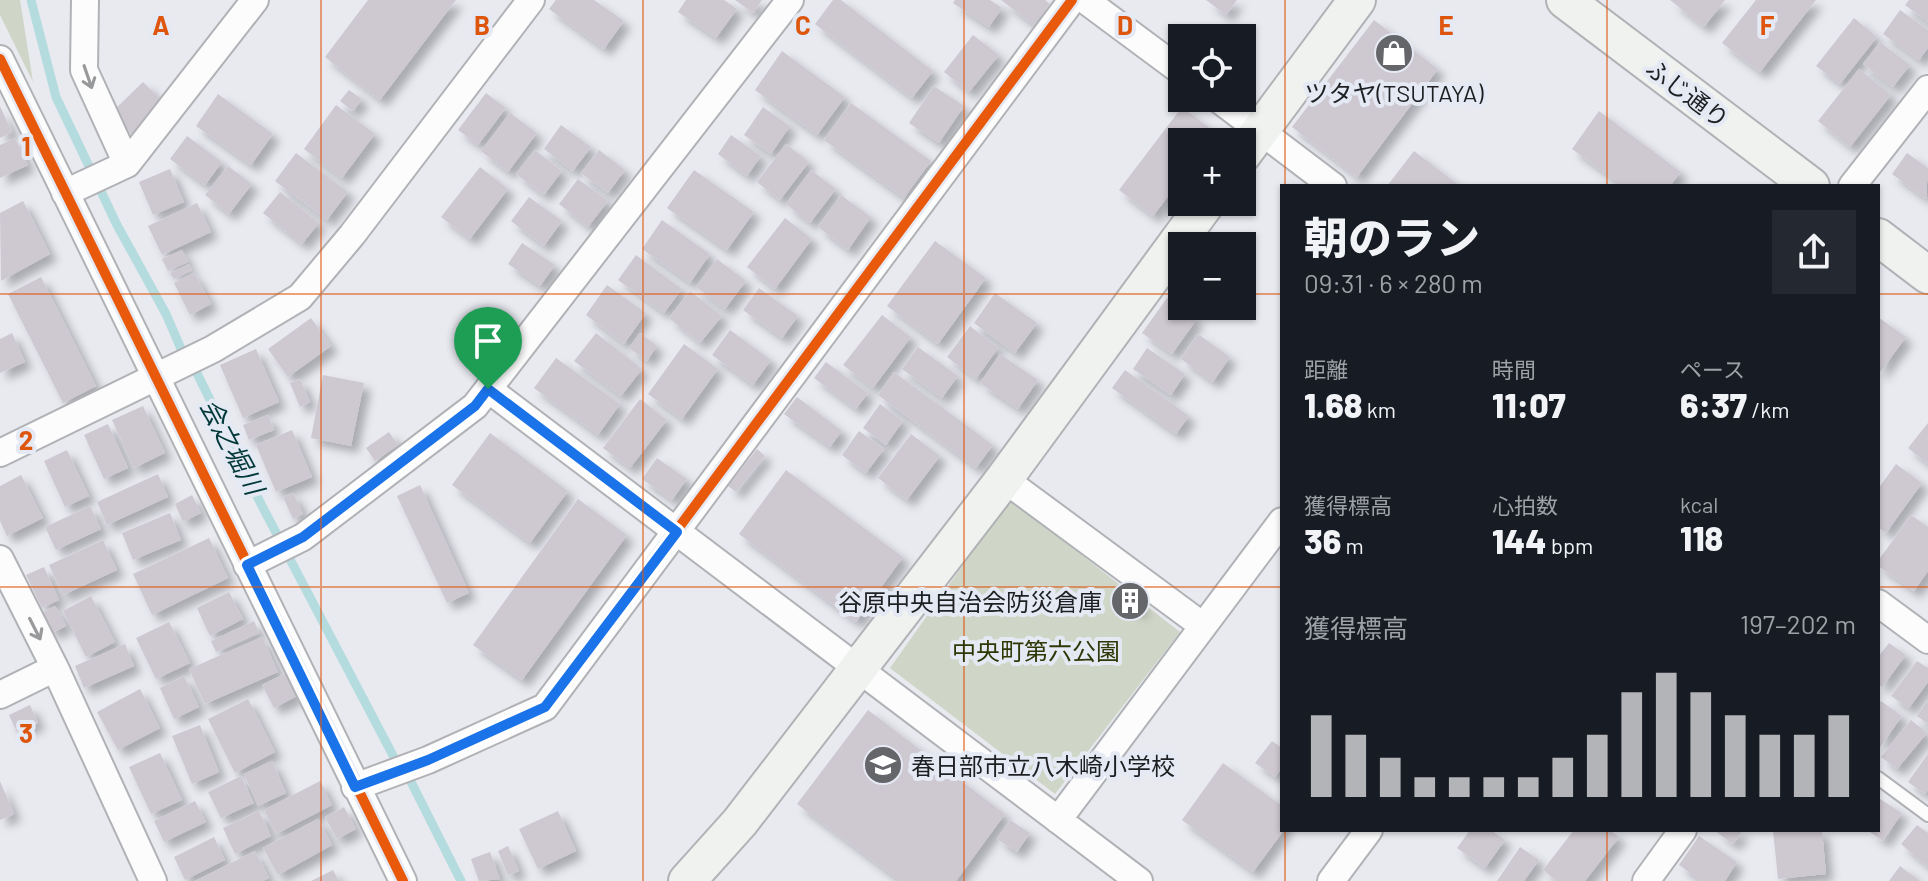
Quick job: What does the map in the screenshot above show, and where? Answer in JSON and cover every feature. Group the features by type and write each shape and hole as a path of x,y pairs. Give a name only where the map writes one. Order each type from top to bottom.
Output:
{"street":[{"path":"85,0 84,70 120,167"},
{"path":"70,190 120,167 255,0"},
{"path":"0,453 213,349 300,297 352,235 531,0"},
{"path":"254,561 303,537 475,406 790,0"},
{"path":"365,784 428,760 545,707 1072,0"},
{"path":"1085,0 1168,62"},
{"path":"1256,135 1357,0"},
{"name":"ふじ通り","path":"1565,0 1808,184"},
{"path":"0,59 70,190 365,784 403,881"},
{"path":"1854,184 1928,89"},
{"path":"1228,112 1240,128"},
{"path":"1256,145 1329,184"},
{"path":"687,881 740,822 1004,479 1197,216"},
{"path":"1880,239 1928,275"},
{"path":"488,389 1139,881"},
{"path":"1004,479 1203,626"},
{"path":"1058,820 1280,524"},
{"path":"0,559 55,668 153,881"},
{"path":"1880,604 1928,640"},
{"path":"0,695 55,668"},
{"path":"1331,881 1368,832"},
{"path":"1646,881 1682,832"}],"lane":[{"path":"1880,779 1928,815"}],"green space":[{"path":"0,0 20,0 33,82 0,15"},
{"name":"中央町第六公園","path":"1010,499 1180,632 1055,794 890,668"}],"building":[{"path":"368,0 456,0 380,100 325,57"},
{"path":"556,0 594,0 624,21 604,49 549,9"},
{"path":"686,0 724,0 737,9 716,38 678,12"},
{"path":"735,0 762,0 753,13"},
{"path":"833,0 841,0 933,71 912,98 815,24"},
{"path":"955,0 990,0 1002,8 989,27 953,3"},
{"path":"1001,0 1045,0 1050,4 1034,25"},
{"path":"1206,0 1237,0 1226,15"},
{"path":"1670,0 1725,0 1704,27"},
{"path":"1756,0 1816,0 1760,72 1722,43"},
{"path":"1909,0 1928,0 1928,22 1905,5"},
{"path":"1900,10 1928,30 1928,48 1919,60 1883,34"},
{"path":"1854,18 1877,37 1840,84 1816,66"},
{"path":"1374,20 1438,69 1357,177 1292,127"},
{"path":"973,35 999,55 969,92 944,72"},
{"path":"1880,42 1910,65 1893,87 1863,64"},
{"path":"782,51 845,97 817,135 755,90"},
{"path":"1859,69 1891,95 1850,147 1818,121"},
{"path":"143,82 167,106 135,137 111,113"},
{"path":"934,86 964,106 939,143 909,123"},
{"path":"349,90 362,99 353,111 340,101"},
{"path":"486,93 506,108 478,145 458,130"},
{"path":"218,94 273,134 251,165 196,126"},
{"path":"851,103 931,161 904,198 824,140"},
{"path":"336,105 375,134 342,178 304,149"},
{"path":"0,106 12,132 0,138"},
{"path":"763,107 790,126 771,154 744,135"},
{"path":"1599,111 1681,172 1672,184 1620,184 1572,149"},
{"path":"1178,112 1189,112 1209,128 1168,128 1168,196 1153,216 1119,190"},
{"path":"510,113 537,133 508,172 481,151"},
{"path":"561,125 591,147 573,171 544,149"},
{"path":"731,135 761,156 747,176 718,154"},
{"path":"187,136 222,162 205,185 170,159"},
{"path":"15,138 28,165 0,178 0,145"},
{"path":"786,144 809,162 780,200 757,182"},
{"path":"535,150 562,171 544,195 516,174"},
{"path":"599,150 625,170 608,193 581,173"},
{"path":"1414,151 1457,184 1389,184"},
{"path":"296,153 348,192 327,220 275,181"},
{"path":"1907,153 1928,168 1926,199 1892,174"},
{"path":"228,166 252,184 229,214 205,195"},
{"path":"480,167 508,189 470,239 441,217"},
{"path":"170,169 184,202 153,215 139,182"},
{"path":"694,170 754,212 727,250 667,208"},
{"path":"811,170 836,189 810,223 786,204"},
{"path":"578,179 608,201 588,227 559,204"},
{"path":"280,192 319,223 302,244 263,213"},
{"path":"841,195 871,217 848,250 818,227"},
{"path":"529,197 562,221 544,246 511,221"},
{"path":"23,201 50,254 1,281 0,213"},
{"path":"197,203 211,232 162,255 148,226"},
{"path":"785,218 812,239 775,289 747,267"},
{"path":"662,220 710,254 690,283 642,249"},
{"path":"935,241 986,278 938,344 887,306"},
{"path":"522,243 555,265 540,286 508,264"},
{"path":"182,250 188,262 168,271 162,259"},
{"path":"636,255 682,289 664,313 618,280"},
{"path":"717,259 746,281 725,309 696,287"},
{"path":"189,264 192,270 174,279 170,273"},
{"path":"194,273 211,304 190,315 174,283"},
{"path":"41,277 96,386 63,403 8,294"},
{"path":"607,285 646,313 624,344 586,315"},
{"path":"759,288 798,316 782,338 743,310"},
{"path":"690,291 722,316 700,343 669,318"},
{"path":"995,293 1037,323 1015,353 974,323"},
{"path":"1167,298 1168,320 1196,320 1172,354 1142,333"},
{"path":"882,315 911,337 873,388 843,365"},
{"path":"311,318 331,346 288,377 268,349"},
{"path":"1880,318 1906,337 1880,372"},
{"path":"970,326 998,348 976,379 947,357"},
{"path":"730,330 771,360 753,385 712,355"},
{"path":"12,333 25,362 0,373 0,339"},
{"path":"596,333 642,369 621,396 574,361"},
{"path":"640,333 657,346 647,361 629,348"},
{"path":"1198,334 1230,357 1213,382 1181,359"},
{"path":"684,344 718,369 682,419 648,394"},
{"path":"918,347 958,376 942,398 902,369"},
{"path":"1147,348 1185,374 1171,395 1133,369"},
{"path":"256,349 279,402 243,418 220,365"},
{"path":"1000,354 1038,380 1018,409 980,383"},
{"path":"556,358 620,404 598,435 534,388"},
{"path":"826,362 868,393 856,409 814,378"},
{"path":"1125,370 1189,416 1176,434 1112,388"},
{"path":"894,372 993,445 976,468 878,395"},
{"path":"323,375 364,383 351,446 311,438"},
{"path":"300,379 310,402 300,407 290,383"},
{"path":"797,397 842,431 830,447 784,414"},
{"path":"640,399 667,420 630,468 603,448"},
{"path":"880,404 903,421 886,445 863,428"},
{"path":"143,406 165,453 134,468 112,420"},
{"path":"268,415 274,430 249,440 243,425"},
{"path":"1928,423 1928,464 1908,448"},
{"path":"108,424 128,468 104,479 84,435"},
{"path":"292,430 312,477 276,492 256,445"},
{"path":"859,431 884,449 866,473 842,455"},
{"path":"389,432 398,445 375,461 366,448"},
{"path":"490,433 568,491 530,543 452,485"},
{"path":"911,434 940,456 907,500 878,478"},
{"path":"757,449 765,456 736,492 728,486"},
{"path":"67,450 89,496 65,507 44,461"},
{"path":"657,458 687,479 672,500 642,479"},
{"path":"1896,464 1922,483 1886,533 1880,528 1880,486"},
{"path":"786,470 903,557 856,622 739,534"},
{"path":"158,474 168,497 107,525 97,502"},
{"path":"21,475 43,518 7,536 0,521 0,486"},
{"path":"420,485 469,593 447,603 397,496"},
{"path":"293,493 303,514 293,519 283,497"},
{"path":"192,495 201,513 183,522 175,504"},
{"path":"578,499 627,535 522,680 473,645"},
{"path":"90,506 101,529 56,550 45,527"},
{"path":"170,513 181,540 133,560 122,533"},
{"path":"1911,515 1928,527 1928,571 1914,591 1880,567 1880,558"},
{"path":"209,538 228,578 152,615 133,574"},
{"path":"103,540 117,570 63,595 49,565"},
{"path":"44,567 59,600 42,608 26,575"},
{"name":"谷原中央自治会防災倉庫","path":"1122,591 1142,606 1138,612 1118,597"},
{"path":"229,592 243,619 210,636 197,608"},
{"path":"91,596 115,642 86,657 63,611"},
{"path":"55,606 66,626 52,633 41,613"},
{"path":"254,621 259,633 216,652 211,641"},
{"path":"169,622 190,663 156,679 136,638"},
{"path":"262,637 278,672 205,704 189,669"},
{"path":"1889,643 1906,655 1882,687 1880,686 1880,654"},
{"path":"125,644 134,666 84,688 75,666"},
{"path":"1917,661 1928,668 1928,682 1909,708 1891,696"},
{"path":"286,673 297,696 274,708 262,685"},
{"path":"184,676 199,707 174,719 160,688"},
{"path":"140,689 160,728 118,750 97,712"},
{"path":"248,699 275,752 235,773 208,719"},
{"path":"1928,700 1928,724 1917,716"},
{"path":"1880,702 1902,716 1880,747"},
{"path":"30,705 38,723 17,732 9,715"},
{"path":"868,710 1005,814 956,881 900,881 797,804"},
{"path":"1911,720 1927,733 1897,769 1881,757"},
{"path":"200,725 219,772 192,784 172,736"},
{"path":"1272,741 1280,747 1280,771 1275,777 1255,763"},
{"path":"160,753 182,800 151,814 129,767"},
{"path":"1928,754 1928,790 1925,794 1908,782"},
{"path":"272,761 286,793 258,806 244,774"},
{"path":"1223,763 1280,805 1280,832 1283,832 1253,872 1182,820"},
{"path":"241,776 254,803 221,818 208,792"},
{"path":"0,781 14,814 0,820"},
{"path":"320,781 332,805 276,834 264,810"},
{"path":"1880,799 1902,813 1883,841 1870,832 1880,832"},
{"path":"195,801 206,822 164,842 154,821"},
{"path":"344,807 356,829 337,839 325,817"},
{"path":"259,811 271,836 235,854 223,828"},
{"path":"558,811 576,851 538,869 519,829"},
{"path":"318,819 332,845 278,875 263,848"},
{"path":"1010,820 1030,833 1017,852 997,839"},
{"path":"1917,825 1928,833 1928,867 1901,844"},
{"path":"1469,832 1494,832 1505,840 1485,868 1457,848"},
{"path":"1572,832 1613,832 1619,837 1585,881 1557,881 1543,870"},
{"path":"1717,832 1742,832 1733,844"},
{"path":"1773,832 1822,832 1826,874 1778,879"},
{"path":"1699,836 1737,862 1725,881 1702,881 1679,865"},
{"path":"214,837 225,860 185,880 174,857"},
{"path":"508,846 519,871 508,875 498,851"},
{"path":"1520,847 1539,860 1524,881 1497,881"},
{"path":"255,851 269,878 263,881 195,881"},
{"path":"490,852 500,879 479,881 471,859"},
{"path":"1900,866 1920,881 1889,881"},
{"path":"333,870 339,881 311,881"}],"waterway":[{"name":"会之堀川","path":"31,0 56,97 117,225 461,881"}],"cycle path":[{"path":"355,787 428,760 545,707 1072,0"},
{"path":"0,59 403,881"}],"place":[{"name":"ツタヤ(TSUTAYA)","path":"1394,53"},
{"name":"谷原中央自治会防災倉庫","path":"1130,601"},
{"name":"春日部市立八木崎小学校","path":"883,765"}],"route":[{"path":"488,389 677,532 545,707 428,760 355,787 247,565 303,537 475,406 488,389"}]}
